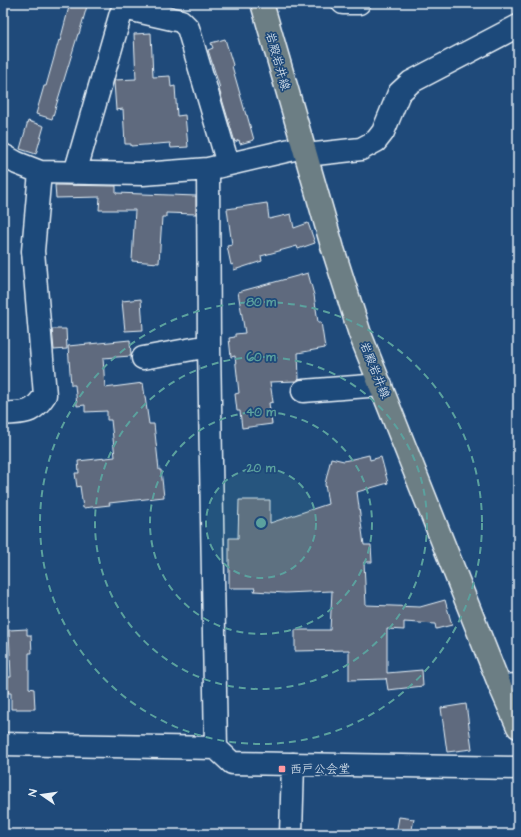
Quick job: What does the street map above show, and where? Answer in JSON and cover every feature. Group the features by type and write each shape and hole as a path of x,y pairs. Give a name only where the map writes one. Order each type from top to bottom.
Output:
{"main road":[{"name":"岩殿岩井線","path":"262,3 304,151 360,334 509,685 518,727"}],"street":[{"path":"343,3 359,3"},
{"path":"75,173 121,13 128,9 181,21 188,28 218,166 209,346 216,748"},
{"path":"8,163 40,172 143,174 218,166 304,151 361,148 376,141 383,132 399,93 411,82 518,26"},
{"path":"3,414 28,412 38,406 45,395 33,251 40,172"},
{"path":"143,358 209,346"},
{"path":"303,391 381,385"},
{"path":"3,744 216,748 232,762 518,768"},
{"path":"291,834 293,764"}],"building":[{"path":"70,3 87,6 52,119 36,114 44,86 46,86 59,40 60,41"},
{"path":"151,33 153,77 170,76 171,87 175,86 177,116 185,115 188,147 171,148 170,143 131,146 131,144 125,144 123,109 116,110 114,82 115,80 136,79 134,34"},
{"path":"225,39 254,140 240,144 239,140 235,142 208,50 213,48 211,43"},
{"path":"28,121 44,126 36,154 20,149"},
{"path":"55,185 116,186 116,193 196,196 196,214 166,213 166,217 162,217 159,263 132,261 135,210 99,210 100,197 56,198"},
{"path":"267,203 269,219 291,214 294,228 308,223 315,243 298,249 297,246 261,256 262,261 234,270 233,264 231,265 227,246 232,245 227,209"},
{"path":"308,273 314,295 318,322 321,322 325,348 298,353 299,379 296,381 270,382 273,402 269,403 272,424 242,428 240,411 237,411 235,394 239,393 235,356 231,357 229,338 235,337 235,334 245,333 238,292"},
{"path":"141,299 143,330 125,331 122,301"},
{"path":"52,329 66,329 67,349 54,350"},
{"path":"130,340 131,356 103,358 105,388 143,383 149,424 154,424 159,470 161,470 164,497 109,503 110,505 83,508 80,486 77,487 75,473 79,473 78,461 115,457 111,420 107,420 107,411 85,412 85,405 77,406 75,385 71,385 68,346"},
{"path":"369,455 370,460 381,457 388,483 357,492 364,545 371,545 372,562 364,562 366,605 420,607 445,600 452,625 436,629 435,624 404,622 404,630 387,629 387,673 422,670 423,686 388,690 386,678 349,680 349,650 295,651 295,630 330,630 332,591 285,593 254,591 255,588 229,588 229,538 238,538 239,500 270,500 270,523 328,504 325,484 331,458 344,461"},
{"path":"27,629 27,635 31,635 32,653 29,653 29,688 34,689 35,709 11,709 11,693 8,693 8,677 11,677 9,630"},
{"path":"466,704 472,749 447,752 441,708"},
{"path":"399,817 414,819 411,834 396,834"}],"place":[{"name":"西戸公会堂","path":"282,769"}]}
